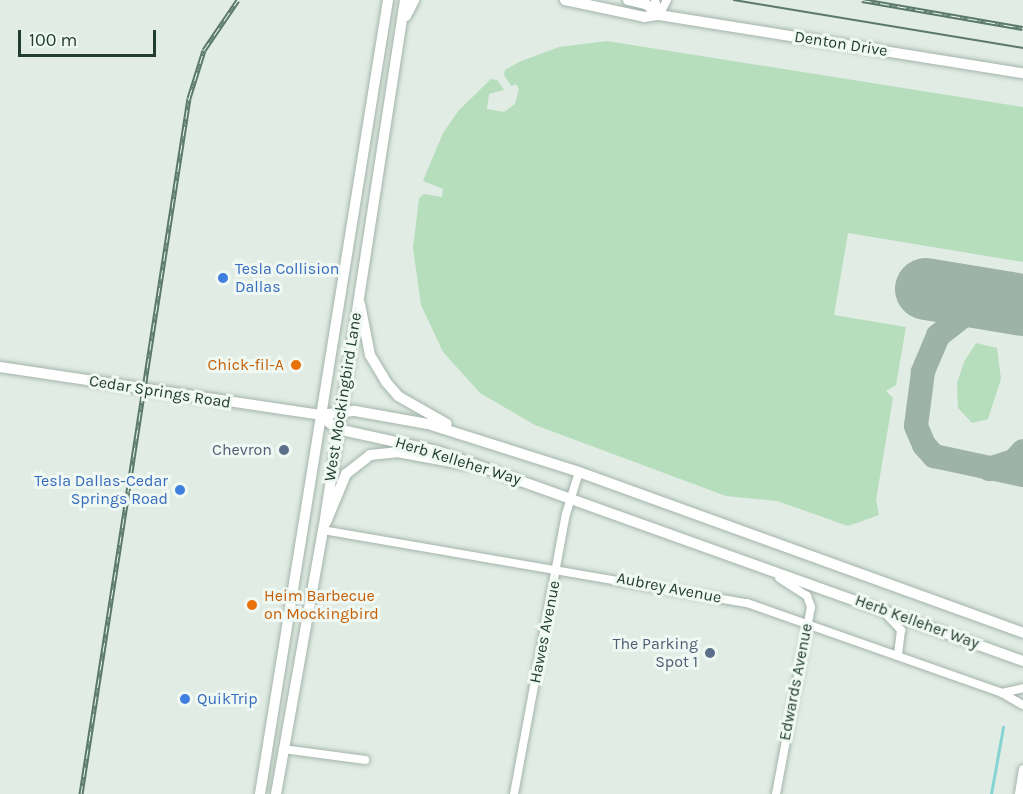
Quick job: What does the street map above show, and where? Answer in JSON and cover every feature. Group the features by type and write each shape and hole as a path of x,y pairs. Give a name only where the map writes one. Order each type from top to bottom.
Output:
{"main road":[{"name":"West Mockingbird Lane","path":"260,794 388,0"},
{"name":"West Mockingbird Lane","path":"276,794 323,527 405,0"},
{"path":"401,28 414,0"},
{"name":"Denton Drive","path":"565,0 644,17 659,15 1023,73"},
{"name":"Denton Drive","path":"628,0 646,4 659,15"},
{"path":"367,124 385,129"},
{"path":"359,296 370,355 386,382 398,396 465,435"},
{"name":"Cedar Springs Road","path":"0,367 321,416"},
{"name":"Herb Kelleher Way","path":"321,416 340,411 407,418 465,435 579,472 1023,633"},
{"name":"Herb Kelleher Way","path":"321,416 337,429 410,444 571,497 1023,661"},
{"path":"323,527 334,510 346,474 370,455 398,452 462,466 473,464"},
{"path":"285,644 301,647"},
{"path":"268,747 283,749"}],"street":[{"path":"655,0 659,15"},
{"path":"659,15 667,0"},
{"name":"Hawes Avenue","path":"514,794 571,497 579,472"},
{"name":"Aubrey Avenue","path":"323,527 737,601 1002,693 1023,705"},
{"name":"Edwards Avenue","path":"755,563 807,596 811,607 776,794"},
{"path":"868,603 894,620 901,630 898,656"},
{"path":"1002,693 1023,688"},
{"path":"283,749 365,760"},
{"path":"1019,794 1023,770"}],"green space":[{"path":"607,41 1023,107 1023,262 848,233 834,315 906,327 896,385 886,391 893,398 876,500 879,515 848,526 777,501 726,496 535,425 480,393 443,352 421,305 413,248 419,198 424,194 442,197 443,189 423,181 443,133 459,110 491,79 497,80 504,90 489,94 487,109 504,112 515,104 519,89 516,84 511,86 504,75 505,70 519,62 559,47"},
{"path":"976,343 997,348 1001,379 988,419 972,423 958,408 957,383 964,362"}],"waterway":[{"path":"991,794 1003,727"}],"taxiway":[{"path":"1008,302 967,313 938,336 923,372 916,426 924,445 934,456 1023,475"},
{"path":"989,469 1014,461 1023,451"}],"runway":[{"path":"926,289 1023,305"}],"tram line":[{"path":"734,0 1023,48"}],"railway":[{"path":"81,794 189,98 204,50 238,0"},
{"path":"862,0 1023,28"}],"place":[{"name":"Tesla Collision Dallas","path":"223,278"},
{"name":"Chick-fil-A","path":"296,365"},
{"name":"Chevron","path":"284,450"},
{"name":"Tesla Dallas-Cedar Springs Road","path":"180,490"},
{"name":"Heim Barbecue on Mockingbird","path":"252,605"},
{"name":"The Parking Spot 1","path":"710,653"},
{"name":"QuikTrip","path":"185,699"}]}
